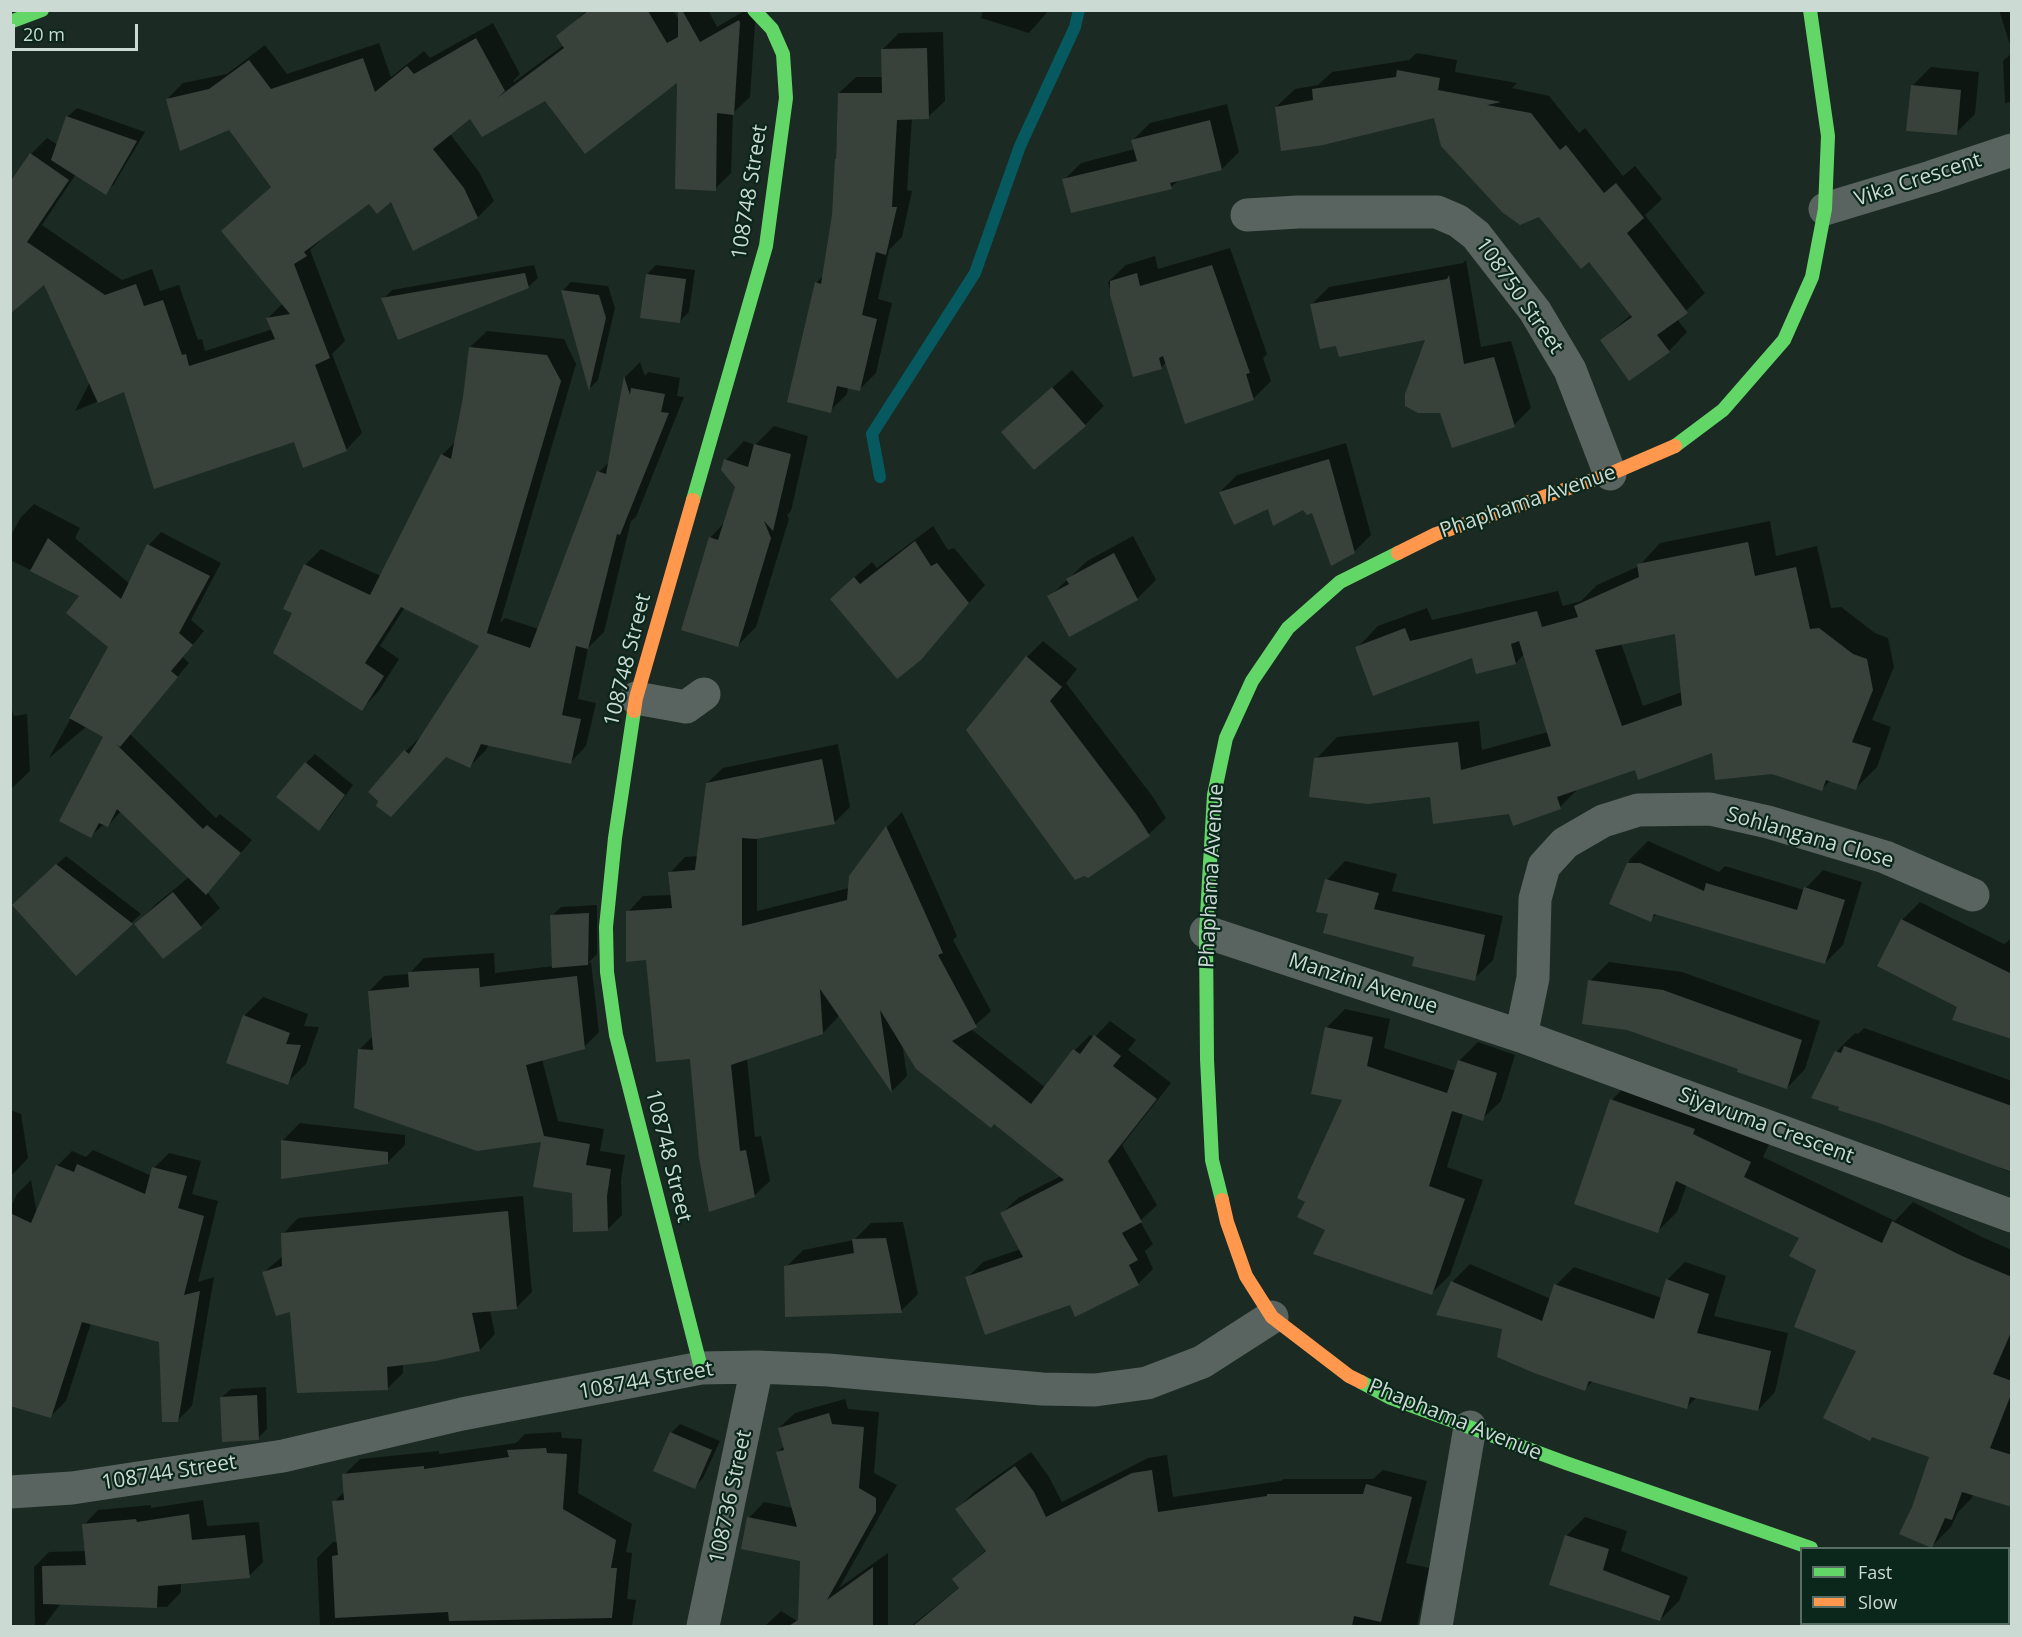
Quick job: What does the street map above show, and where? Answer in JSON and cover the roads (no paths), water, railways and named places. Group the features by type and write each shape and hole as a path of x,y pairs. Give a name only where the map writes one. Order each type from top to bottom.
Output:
{"street":[{"path":"10,22 42,10"},
{"name":"108748 Street","path":"701,1368 616,1035 608,972 606,927 615,838 636,698 766,246 786,98 783,54 772,29 754,10"},
{"name":"Phaphama Avenue","path":"1808,1547 1566,1463 1391,1398 1349,1376 1272,1317 1246,1276 1227,1222 1212,1160 1207,1059 1206,932 1214,795 1226,738 1252,681 1288,628 1340,582 1436,534 1610,474 1672,448 1723,410 1784,340 1812,277 1825,209 1828,136 1810,10"},
{"name":"Vika Crescent","path":"1825,209 2012,150"},
{"name":"108750 Street","path":"1247,215 1298,212 1437,212 1458,221 1476,235 1535,311 1570,370 1610,474"},
{"path":"636,698 686,707 704,694"},
{"name":"Sohlangana Close","path":"1521,1036 1533,978 1535,899 1544,866 1565,843 1603,821 1638,810 1710,809 1768,822 1885,857 1973,895"},
{"name":"Manzini Avenue","path":"1206,932 1521,1036"},
{"name":"Siyavuma Crescent","path":"1521,1036 2012,1216"},
{"name":"108744 Street","path":"10,1492 72,1488 283,1456 462,1414 701,1368 758,1367 828,1370 1042,1389 1095,1390 1147,1383 1202,1362 1272,1317"},
{"name":"108736 Street","path":"703,1626 758,1367"},
{"path":"1436,1626 1470,1426"}],"waterway":[{"path":"880,477 872,434 975,273 1020,146 1075,27 1079,10"}]}
